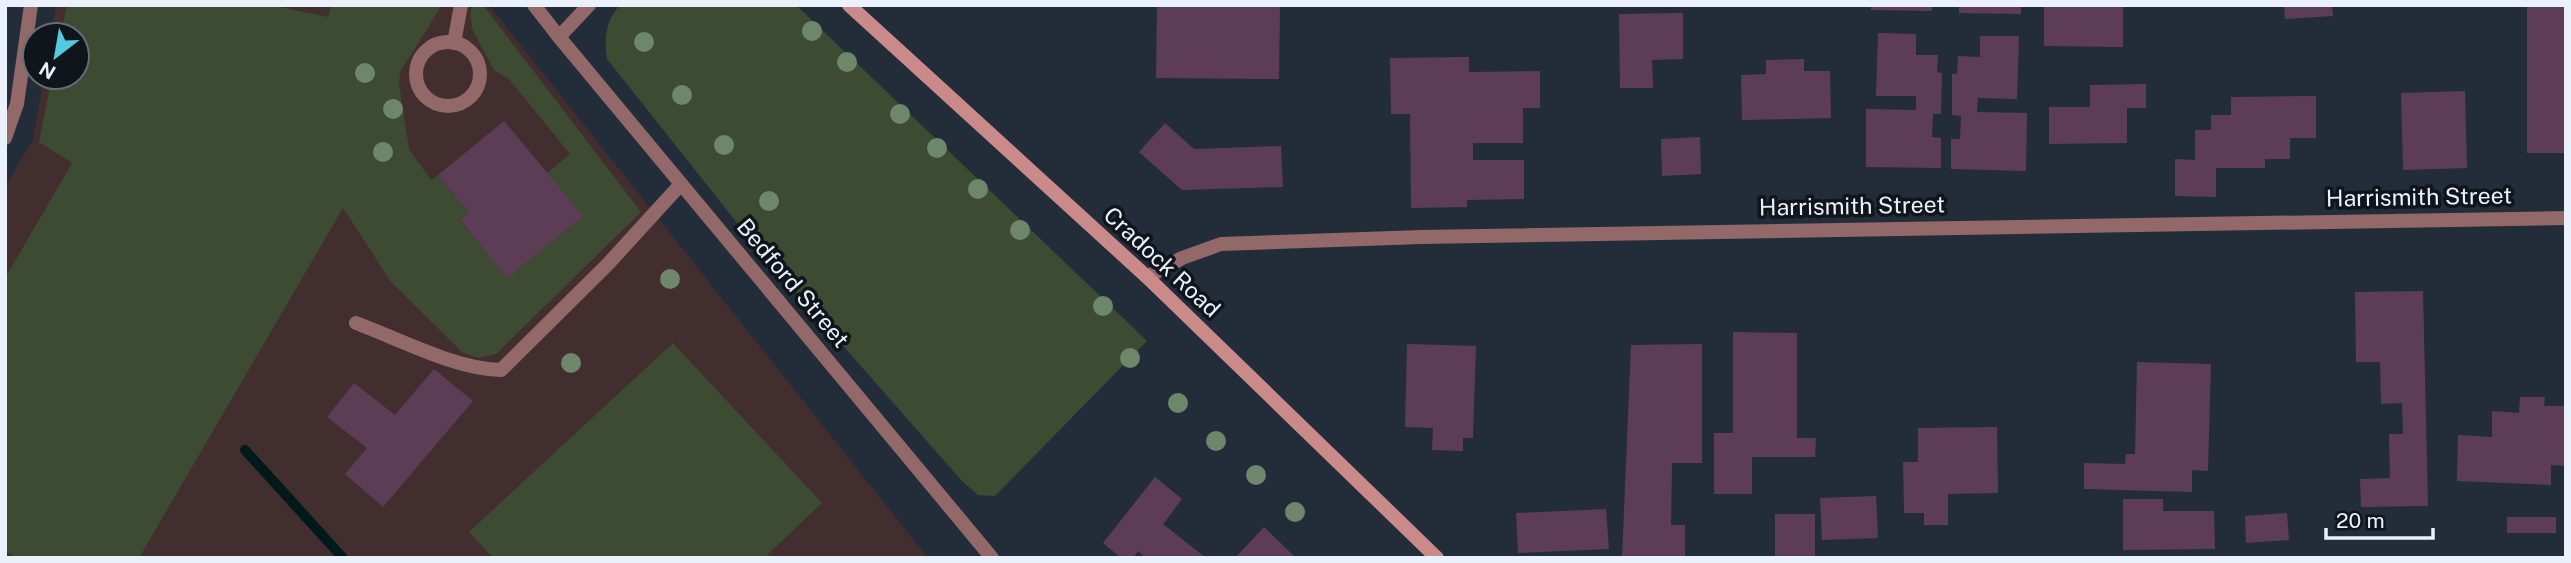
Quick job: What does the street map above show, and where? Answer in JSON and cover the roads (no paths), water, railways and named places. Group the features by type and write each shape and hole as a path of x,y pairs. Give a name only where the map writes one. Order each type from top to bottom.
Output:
{"main road":[{"name":"Cradock Road","path":"849,5 1147,277 1437,558"}],"street":[{"path":"5,138 17,104 31,5"},
{"path":"454,43 461,5"},
{"name":"Bedford Street","path":"534,5 992,558"},
{"path":"559,37 589,5"},
{"path":"454,43 473,54 480,75 478,86 464,103 442,106 431,102 418,88 417,68 420,58 434,45 454,43"},
{"path":"356,323 480,369 501,370 608,264 681,184"},
{"name":"Harrismith Street","path":"1147,277 1182,258 1221,244 1435,237 2566,218"}],"waterway":[{"path":"245,450 343,558"}]}
